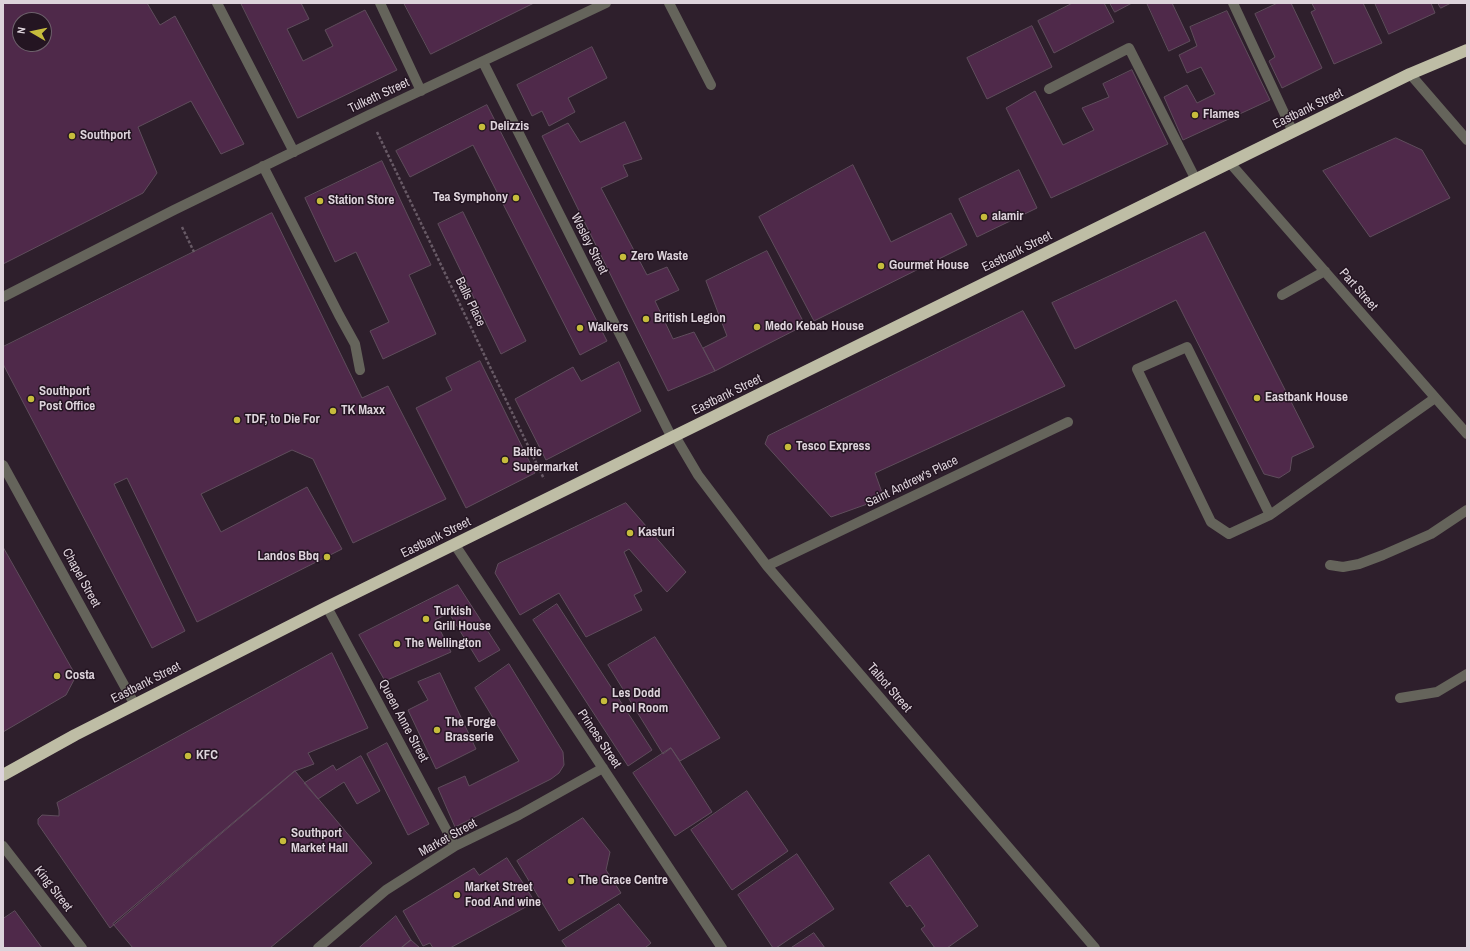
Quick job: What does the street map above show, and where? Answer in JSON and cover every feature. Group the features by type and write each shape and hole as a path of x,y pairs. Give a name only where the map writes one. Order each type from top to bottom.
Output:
{"highway":[{"name":"Eastbank Street","path":"4,772 328,607 1410,74 1467,50"}],"street":[{"path":"217,3 294,152"},
{"path":"380,3 421,91"},
{"name":"Tulketh Street","path":"3,297 263,166 606,3"},
{"path":"669,3 711,85"},
{"path":"1232,3 1293,132"},
{"path":"1049,89 1129,48 1196,180"},
{"name":"Wesley Street","path":"482,62 674,437"},
{"path":"1410,74 1467,140"},
{"name":"Part Street","path":"1230,163 1467,434"},
{"path":"263,166 355,344 360,370"},
{"path":"1282,295 1325,271"},
{"path":"1270,514 1187,347 1136,369 1211,522 1229,534 1270,514 1435,398"},
{"name":"Saint Andrew's Place","path":"768,566 1068,422"},
{"name":"Talbot Street","path":"674,437 698,476 768,566 1095,948"},
{"name":"Chapel Street","path":"3,465 135,705"},
{"path":"1330,564 1343,567 1359,564 1383,555 1431,534 1467,510"},
{"name":"Princes Street","path":"455,545 722,948"},
{"name":"Queen Anne Street","path":"328,607 455,846"},
{"path":"1400,698 1438,692 1467,674"},
{"name":"Market Street","path":"318,948 386,890 455,846 519,815 603,768"},
{"name":"King Street","path":"3,846 82,948"}],"path":[{"name":"Balls Place","path":"370,115 552,497"},
{"path":"174,210 194,252"}],"building":[{"name":"Southport","path":"3,3 147,3 160,25 175,16 244,144 221,154 191,101 138,127 157,173 143,193 3,264"},
{"path":"241,3 301,3 309,19 287,29 303,61 333,46 325,30 365,10 397,70 298,118"},
{"path":"404,3 534,3 431,54"},
{"path":"1073,3 1104,3 1114,22 1054,53 1038,21"},
{"path":"1110,3 1132,3 1115,12"},
{"path":"1147,3 1172,3 1190,41 1169,51"},
{"path":"1278,3 1291,3 1322,68 1282,88 1269,61 1275,57 1255,14"},
{"path":"1312,3 1363,3 1382,43 1334,64 1311,12 1315,10"},
{"path":"1375,3 1431,3 1435,13 1389,34"},
{"path":"1438,3 1451,3 1441,8"},
{"path":"1227,11 1270,100 1183,140 1164,97 1187,85 1197,103 1215,94 1201,67 1187,73 1179,55 1197,46 1190,27"},
{"path":"1032,26 1052,67 987,99 967,58"},
{"path":"592,47 607,78 568,98 575,112 549,126 542,111 532,116 517,85"},
{"path":"1132,70 1168,144 1051,198 1006,108 1035,91 1063,145 1094,130 1082,108 1109,97 1103,84"},
{"path":"487,105 607,341 580,355 473,145 410,177 396,151"},
{"path":"625,122 642,159 623,165 628,176 601,188 647,275 667,267 679,290 655,301 673,339 694,332 715,371 668,391 542,136 568,123 580,142"},
{"path":"1396,138 1422,150 1450,198 1370,237 1323,171"},
{"path":"382,161 431,265 409,275 436,334 383,359 370,331 389,322 356,252 335,262 305,198"},
{"path":"853,165 891,242 951,213 967,245 814,321 759,217"},
{"path":"1019,170 1037,208 977,237 959,199"},
{"path":"463,212 526,341 501,354 438,224"},
{"path":"272,213 362,398 388,386 446,499 353,543 313,459 292,450 201,494 221,532 307,487 342,549 197,622 127,478 114,484 185,631 152,648 3,364 3,347"},
{"name":"Eastbank House","path":"1205,232 1314,447 1292,457 1290,471 1279,478 1264,474 1176,300 1075,349 1052,303"},
{"path":"767,251 805,325 715,371 703,348 727,336 706,281"},
{"path":"1023,311 1065,386 875,473 884,498 831,517 765,444 768,436"},
{"path":"480,361 535,473 466,508 416,408 452,390 446,378"},
{"path":"619,362 641,411 546,460 515,399 573,367 581,381"},
{"path":"626,503 686,572 667,592 629,549 624,552 642,591 634,595 642,610 586,637 559,593 520,615 495,573 498,564"},
{"path":"3,547 76,676 66,695 3,732"},
{"path":"458,585 500,650 479,662 449,613 435,620 451,652 385,681 359,635"},
{"path":"557,604 652,750 628,766 533,620"},
{"path":"655,637 720,738 680,761 671,748 663,754 608,665"},
{"path":"332,653 368,728 308,753 314,764 295,771 110,928 38,824 38,819 42,815 59,816 57,803"},
{"path":"509,664 563,752 564,765 559,773 551,779 455,827 438,788 465,776 469,786 519,761 475,688"},
{"path":"440,673 476,749 436,769 408,710 428,700 418,682"},
{"path":"387,743 429,824 408,835 367,754"},
{"path":"671,748 712,812 675,836 633,773"},
{"path":"361,756 380,791 357,804 344,782 318,799 304,783 333,765 336,770"},
{"name":"Southport Market Hall","path":"295,771 372,863 270,948 133,948 113,924"},
{"path":"747,791 788,851 732,890 691,830"},
{"name":"The Grace Centre","path":"583,818 610,852 606,870 621,893 559,931 517,861"},
{"path":"797,854 834,909 776,948 773,948 738,895"},
{"path":"929,855 978,926 947,948 935,948 921,929 925,926 910,905 907,907 890,883"},
{"path":"507,858 535,902 450,948 433,948 430,943 423,946 403,911 474,868 479,875"},
{"path":"619,904 651,943 645,948 567,948 562,941"},
{"path":"15,911 42,948 3,948 3,919"},
{"path":"396,916 411,940 401,948 359,948"},
{"path":"814,933 825,948 791,948"},
{"path":"411,940 420,948 401,948"}],"place":[{"name":"Flames","path":"1195,115"},
{"name":"Delizzis","path":"482,127"},
{"name":"Southport","path":"72,136"},
{"name":"Tea Symphony","path":"516,198"},
{"name":"Station Store","path":"320,201"},
{"name":"alamir","path":"984,217"},
{"name":"Zero Waste","path":"623,257"},
{"name":"Gourmet House","path":"881,266"},
{"name":"British Legion","path":"646,319"},
{"name":"Medo Kebab House","path":"757,327"},
{"name":"Walkers","path":"580,328"},
{"name":"Eastbank House","path":"1257,398"},
{"name":"Southport Post Office","path":"31,399"},
{"name":"TK Maxx","path":"333,411"},
{"name":"TDF, to Die For","path":"237,420"},
{"name":"Tesco Express","path":"788,447"},
{"name":"Baltic Supermarket","path":"505,460"},
{"name":"Kasturi","path":"630,533"},
{"name":"Landos Bbq","path":"327,557"},
{"name":"Turkish Grill House","path":"426,619"},
{"name":"The Wellington","path":"397,644"},
{"name":"Costa","path":"57,676"},
{"name":"Les Dodd Pool Room","path":"604,701"},
{"name":"The Forge Brasserie","path":"437,730"},
{"name":"KFC","path":"188,756"},
{"name":"Southport Market Hall","path":"283,841"},
{"name":"The Grace Centre","path":"571,881"},
{"name":"Market Street Food And wine","path":"457,895"}]}
